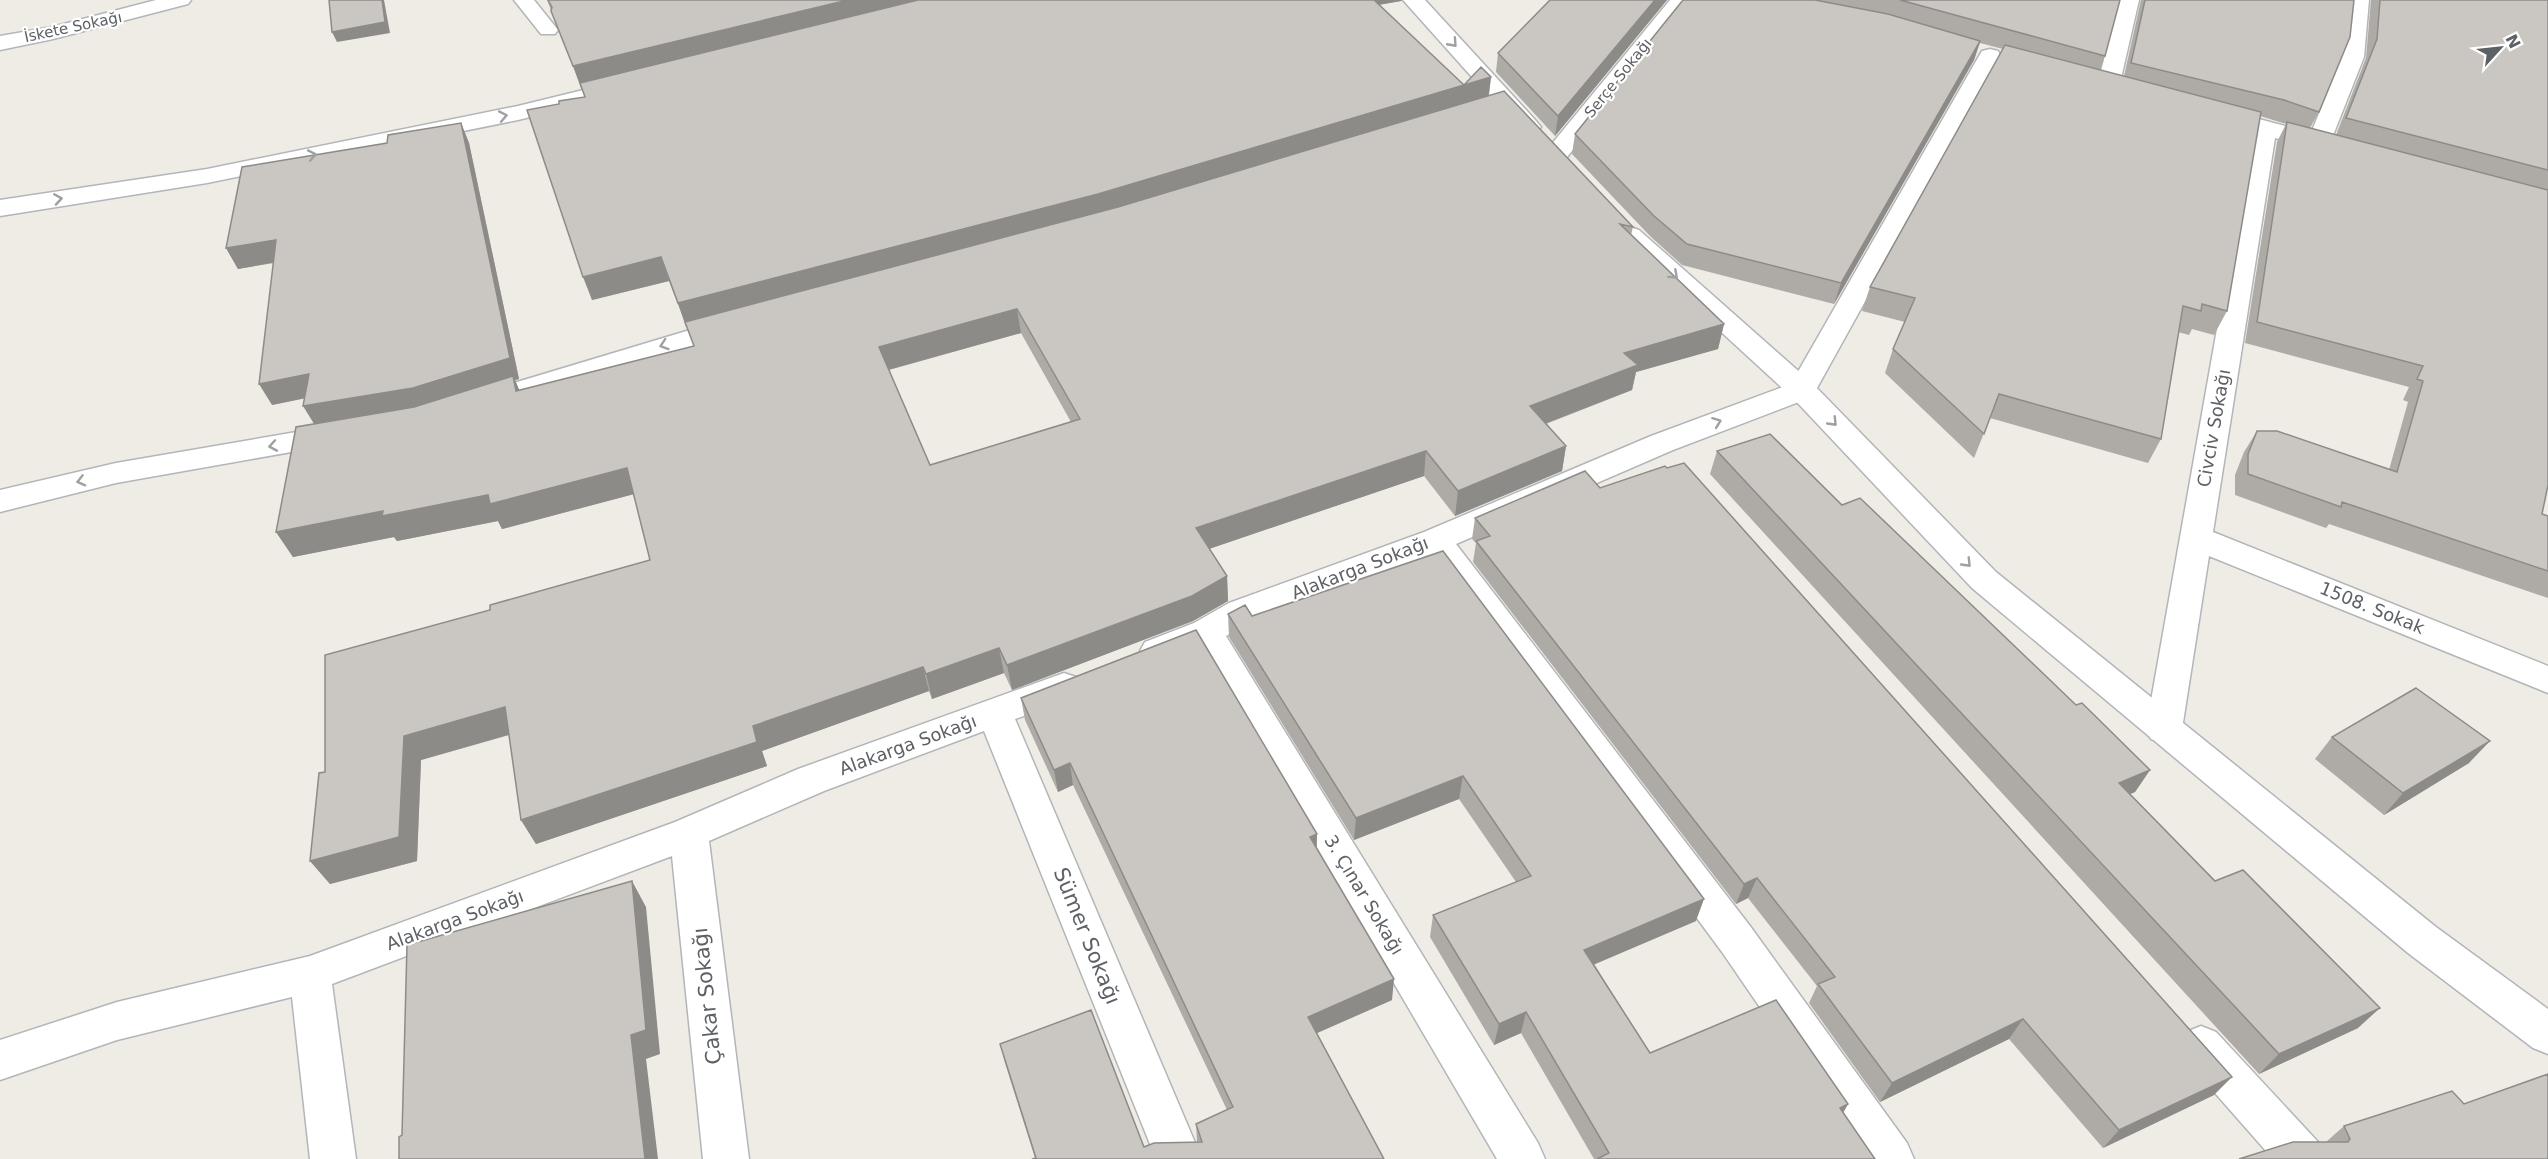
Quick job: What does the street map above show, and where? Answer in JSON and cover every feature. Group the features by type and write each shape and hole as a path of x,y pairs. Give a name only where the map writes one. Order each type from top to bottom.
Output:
{"street":[{"name":"İskete Sokağı","path":"0,43 139,13 181,0"},
{"name":"Serçe Sokağı","path":"1555,156 1681,0"},
{"path":"2128,0 2097,84 2131,92"},
{"path":"2319,142 2353,57 2359,0"},
{"path":"1421,3 1496,106 1555,156 1578,180"},
{"path":"1802,390 1991,55"},
{"path":"0,208 207,176 518,113 645,81"},
{"path":"2198,110 2342,148"},
{"name":"Civciv Sokağı","path":"2164,729 2265,127"},
{"path":"1609,212 1639,244 1802,390 1984,580 2422,940 2548,1034"},
{"path":"461,409 688,337 756,319"},
{"name":"Alakarga Sokağı","path":"1128,662 1206,632 1241,612 1435,540 1674,456 1802,390"},
{"path":"0,501 116,473 358,432"},
{"name":"1508. Sokak","path":"2195,537 2548,680"},
{"path":"1435,540 1728,929 1891,1159"},
{"name":"3. Çınar Sokağı","path":"1206,632 1522,1159"},
{"name":"Alakarga Sokağı","path":"0,1060 117,1021 309,974 689,833 811,780 995,714 1095,675"},
{"name":"Sümer Sokağı","path":"995,714 1179,1159"},
{"name":"Çakar Sokağı","path":"689,833 726,1159"},
{"path":"309,974 333,1159"},
{"path":"2176,1017 2303,1159"}],"lane":[{"path":"524,0 548,30"}],"building":[{"path":"329,0 382,0 385,22 332,32"},
{"path":"548,0 848,0 573,66"},
{"path":"918,0 1374,0 1464,85 1481,67 1491,77 1098,194 678,303 661,257 583,277 527,110 585,97 580,83"},
{"path":"1550,0 1655,0 1558,116 1498,53"},
{"path":"1683,0 1815,0 1888,14 1980,41 1841,283 1687,244 1654,216 1575,134"},
{"path":"1900,0 2120,0 2105,56"},
{"path":"2145,0 2354,0 2350,37 2319,112 2284,100 2131,63"},
{"path":"2380,0 2548,0 2548,170 2346,118 2377,39"},
{"path":"2005,45 2261,112 2227,311 2202,304 2201,311 2183,306 2161,439 1999,394 1984,434 1893,349 1915,298 1870,287"},
{"path":"1504,91 1633,227 1620,224 1724,324 1624,353 1638,365 1530,406 1566,446 1458,491 1426,451 1196,528 1227,576 1192,596 1007,665 999,648 926,674 923,667 753,726 757,742 521,820 505,707 404,736 399,837 310,861 319,773 325,772 325,655 490,610 490,605 650,560 627,468 490,504 488,495 382,516 383,511 276,532 296,427 414,407 513,376 516,391 694,346 685,322 1118,207","holes":["1017,309 1080,419 930,465 879,347"]},
{"path":"2287,122 2548,190 2548,485 2542,514 2548,516 2548,571 2342,502 2341,507 2248,474 2248,454 2257,431 2277,431 2397,472 2423,381 2417,379 2423,366 2257,322"},
{"path":"461,123 510,358 413,388 303,406 309,374 259,384 276,240 226,248 242,167 387,143 388,135"},
{"path":"1770,434 1842,505 1860,498 2076,705 2082,703 2150,770 2119,783 2215,881 2243,870 2380,1008 2279,1054 1717,451"},
{"path":"1684,463 2232,1077 2119,1130 2023,1019 1892,1083 1818,984 1835,977 1757,878 1744,884 1476,541 1490,536 1475,518 1585,471 1600,488 1665,466 1667,468"},
{"path":"1443,551 1704,899 1584,950 1650,1053 1776,1000 1848,1104 1840,1108 1875,1159 1597,1159 1609,1153 1526,1012 1499,1024 1433,915 1531,876 1463,776 1356,818 1228,614 1245,605 1252,616"},
{"path":"1196,630 1317,834 1310,837 1394,979 1308,1017 1384,1159 1032,1159 1036,1158 1000,1044 1091,1010 1144,1147 1154,1143 1202,1142 1196,1124 1233,1107 1070,763 1054,770 1021,698"},
{"path":"2416,688 2490,741 2403,793 2332,737"},
{"path":"632,881 646,1030 631,1035 645,1159 399,1159 399,1137 402,1135 407,945"},
{"path":"2548,1074 2548,1159 2239,1159 2293,1142 2348,1142 2350,1139 2344,1126 2452,1091 2464,1104"}]}
